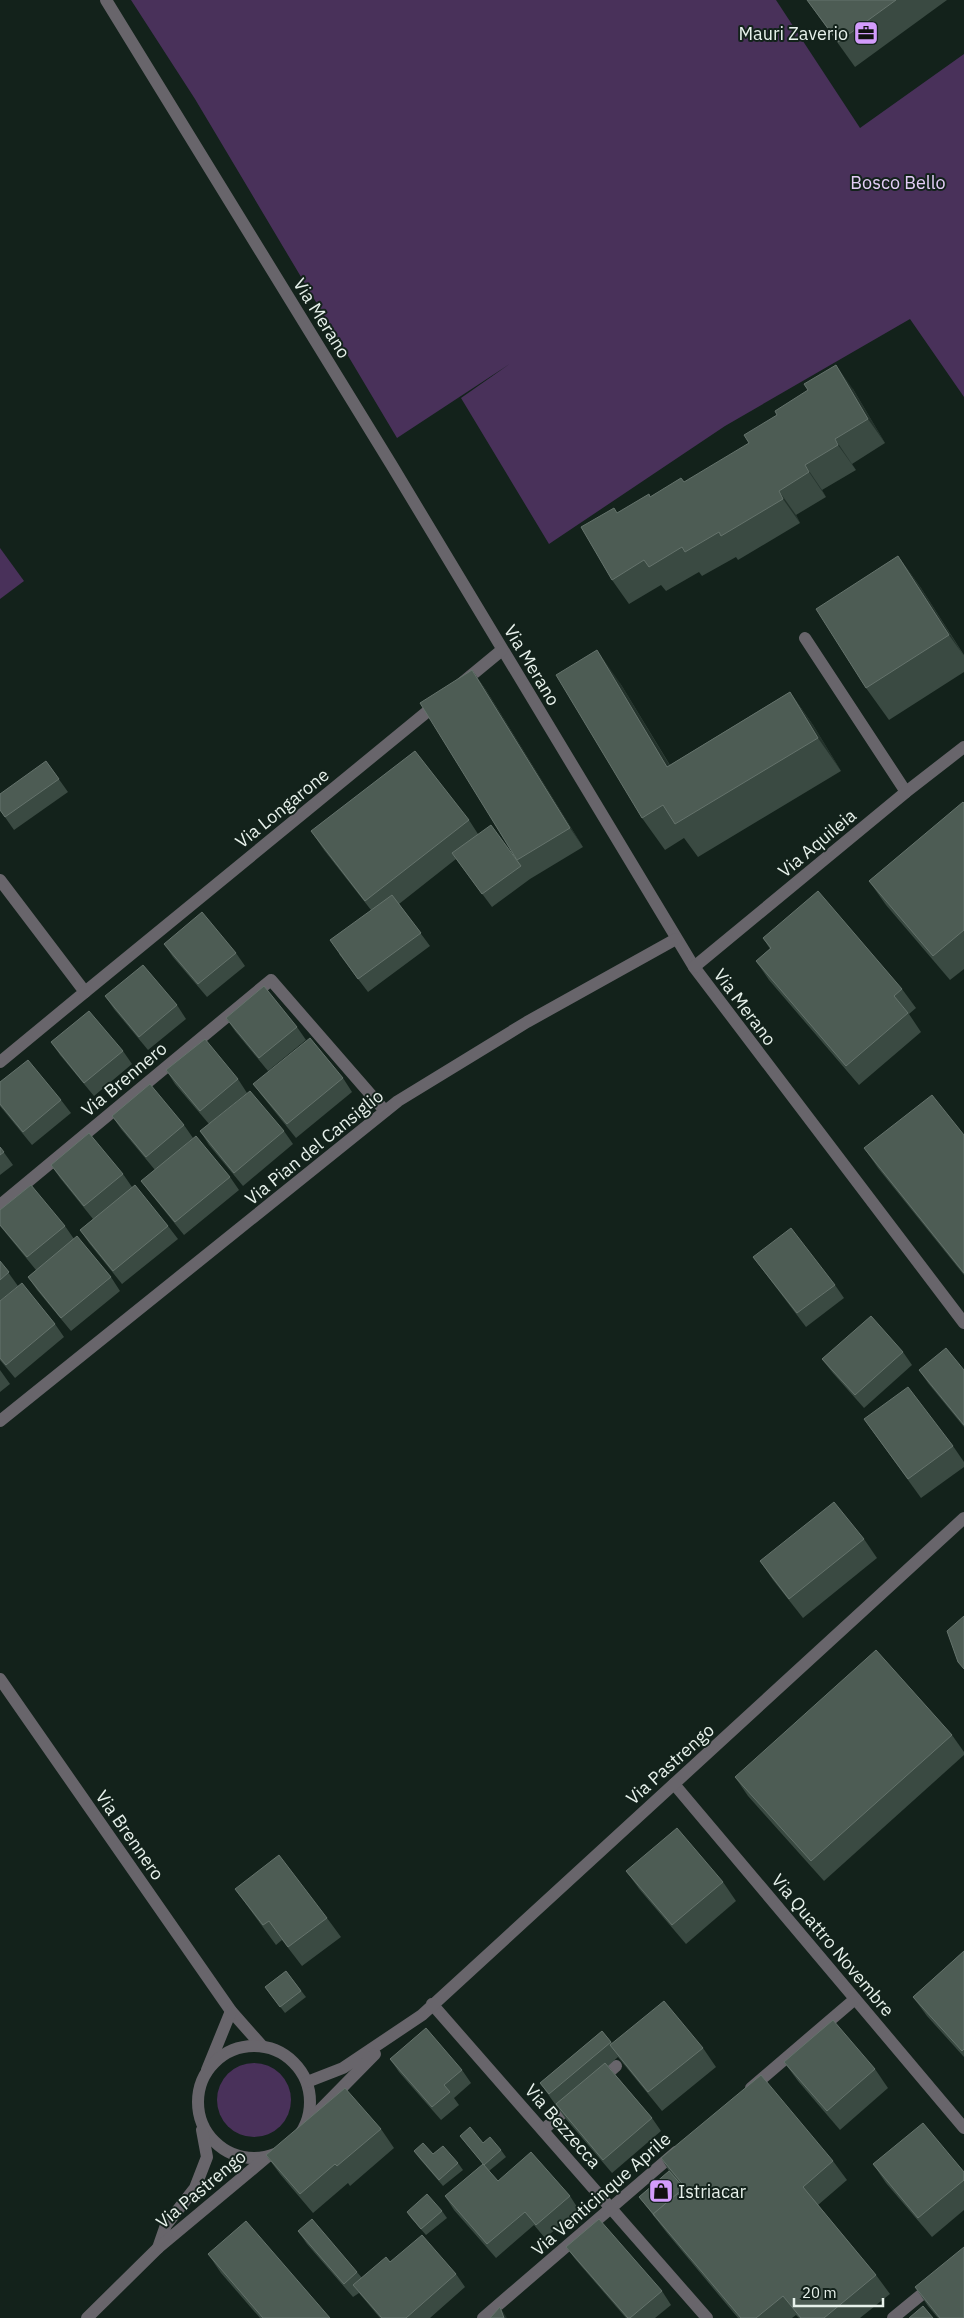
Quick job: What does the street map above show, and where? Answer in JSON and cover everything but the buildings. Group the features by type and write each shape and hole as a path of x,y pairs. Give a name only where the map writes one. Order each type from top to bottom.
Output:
{"street":[{"name":"Via Merano","path":"106,0 391,464 694,967 964,1323"},
{"path":"806,638 906,792"},
{"name":"Via Longarone","path":"0,1062 502,650"},
{"name":"Via Aquileia","path":"694,967 906,792 964,747"},
{"path":"0,880 85,992"},
{"name":"Via Pian del Cansiglio","path":"0,1421 398,1101 527,1022 676,939"},
{"name":"Via Brennero","path":"0,1205 271,980 385,1111"},
{"name":"Via Pastrengo","path":"307,2082 343,2068 422,2015 964,1518"},
{"name":"Via Brennero","path":"0,1679 231,2011 262,2046"},
{"name":"Via Quattro Novembre","path":"674,1784 964,2128"},
{"path":"744,2094 855,1999"},
{"name":"Via Bezzecca","path":"432,2004 707,2318"},
{"path":"207,2070 220,2056 242,2046 262,2046 279,2051 295,2063 307,2082 310,2104 306,2124 296,2139 281,2152 267,2157 248,2158 223,2150 212,2140 201,2124 197,2102 200,2083 231,2011"},
{"name":"Via Pastrengo","path":"306,2124 397,2032"},
{"path":"543,2130 616,2066"},
{"name":"Via Pastrengo","path":"158,2248 166,2225 195,2188 207,2157 201,2124"},
{"name":"Via Venticinque Aprile","path":"483,2318 685,2144"},
{"name":"Via Pastrengo","path":"87,2318 158,2248 267,2157"},
{"path":"893,2318 943,2277"}],"green space":[{"name":"Bosco Bello","path":"131,0 776,0 860,128 964,54 964,397 910,319 725,426 549,544 461,398 511,363 397,438 195,99"},
{"path":"0,548 24,581 0,599"},
{"path":"254,2063 275,2069 285,2079 291,2100 285,2121 275,2131 254,2137 233,2131 223,2121 217,2100 223,2079 233,2069"}],"place":[{"name":"Mauri Zaverio","path":"866,33"},
{"name":"Istriacar","path":"661,2191"}]}
